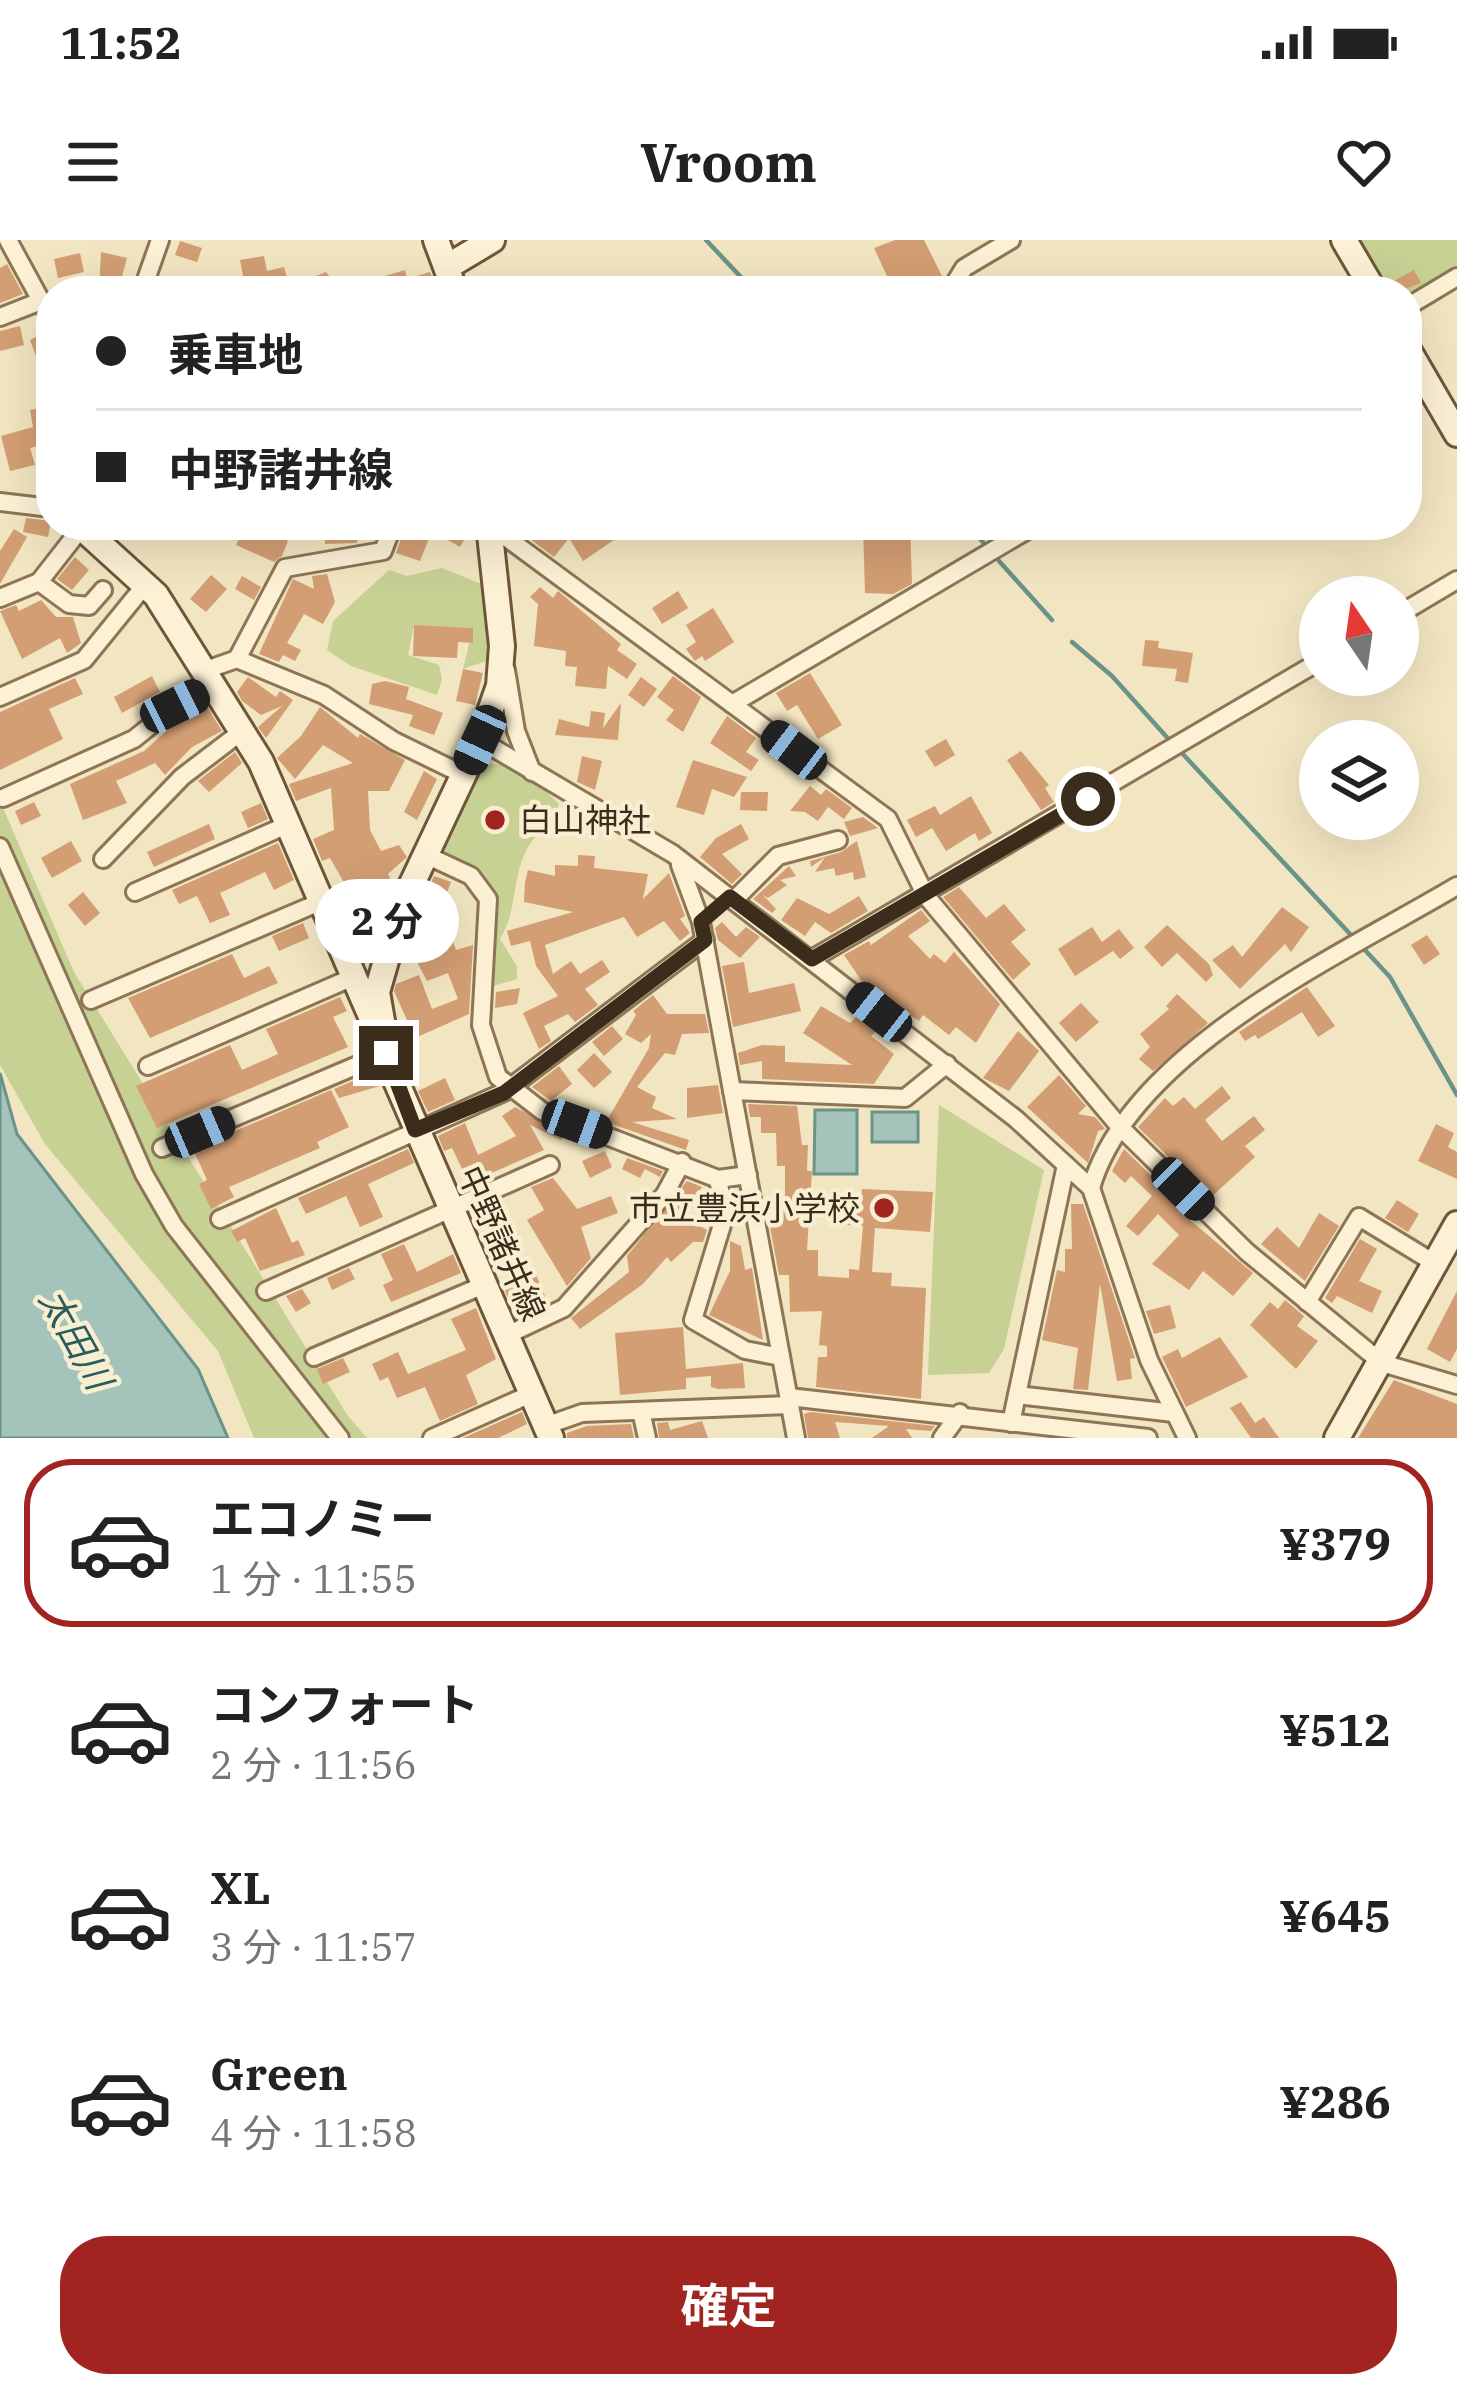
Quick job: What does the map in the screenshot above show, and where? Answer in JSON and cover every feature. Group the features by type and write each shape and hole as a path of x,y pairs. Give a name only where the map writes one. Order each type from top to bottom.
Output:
{"street":[{"path":"147,276 160,240"},
{"path":"436,240 450,276"},
{"path":"454,276 492,240"},
{"path":"959,276 964,268 1011,240"},
{"path":"1344,240 1365,276"},
{"path":"8,252 36,294"},
{"path":"1422,298 1457,278"},
{"path":"0,317 36,303"},
{"path":"1422,374 1457,434"},
{"path":"0,502 36,506"},
{"path":"0,598 39,582 70,540"},
{"path":"96,540 146,585 242,732 384,1045 162,1148"},
{"path":"3,798 134,740 237,659 285,568 383,551 387,540"},
{"name":"中野諸井線","path":"492,540 502,646 499,686 480,740 388,943 377,992 384,1045 415,1130 549,1434"},
{"path":"506,540 888,819 926,896 1119,1126 1247,1252 1382,1363 1457,1385"},
{"path":"732,704 1011,540"},
{"path":"1419,603 1457,580"},
{"path":"39,582 69,604 89,606 103,590"},
{"path":"0,697 84,660 146,585"},
{"path":"502,646 516,730 532,772"},
{"path":"237,659 325,695 394,741 464,775"},
{"path":"812,959 1299,674"},
{"path":"103,859 182,777 242,732"},
{"path":"480,740 673,854 946,1064 1091,1188 1149,1360 1187,1438"},
{"path":"135,892 287,825"},
{"path":"220,1219 509,1089 703,931 778,856 838,840"},
{"path":"0,847 174,1226 340,1438"},
{"path":"673,854 687,878 703,931 796,1438"},
{"path":"426,855 471,876 488,899 481,1025 498,1078 509,1089 542,1111 718,1179 748,1175"},
{"path":"1091,1188 1119,1126 1238,1012 1457,886"},
{"path":"91,1000 320,902"},
{"path":"148,1066 351,978"},
{"path":"732,1091 904,1098 946,1064"},
{"path":"507,1335 564,1307 614,1257 664,1194 682,1162"},
{"path":"266,1291 550,1165"},
{"path":"1012,1428 1066,1165"},
{"path":"718,1179 725,1215 693,1320 745,1350 781,1357"},
{"path":"1307,1302 1359,1217 1436,1264"},
{"path":"1337,1438 1457,1224"},
{"path":"314,1357 484,1285"},
{"path":"432,1438 533,1393"},
{"path":"1017,1395 1174,1413"},
{"path":"549,1434 582,1413 789,1401 960,1413 1012,1428 1133,1436"},
{"path":"641,1411 647,1438"},
{"path":"943,1438 960,1413"}],"green space":[{"path":"1352,240 1457,240 1457,271 1422,291 1422,276 1374,276"},
{"path":"442,568 489,587 489,660 463,669 473,628 414,626 408,655 439,665 442,679 437,695 351,666 327,650 333,621 389,570 407,576"},
{"path":"517,763 559,804 527,849 500,939 517,966 517,979 490,987 488,899 441,862 446,812 487,764"},
{"path":"0,801 74,972 348,1416 367,1438 254,1438 218,1351 45,1144 0,1065"},
{"path":"939,1105 1044,1170 1004,1349 989,1373 928,1375"}],"water":[{"name":"太田川","path":"0,1073 17,1134 198,1369 228,1438 0,1438"},
{"path":"815,1110 857,1110 857,1174 814,1174"},
{"path":"872,1112 918,1112 918,1142 872,1142"}],"building":[{"path":"895,240 924,240 942,276 887,276 874,248"},
{"path":"180,241 202,248 197,262 175,255"},
{"path":"101,252 127,258 122,276 100,276"},
{"path":"80,253 84,272 58,276 54,259"},
{"path":"264,256 267,271 284,267 286,276 243,276 240,260"},
{"path":"7,264 23,294 0,303 0,268"},
{"path":"20,326 24,345 0,351 0,331"},
{"path":"36,409 36,447 30,448 35,465 10,471 1,436 33,427 30,410"},
{"path":"26,518 36,519 36,535 23,532"},
{"path":"14,529 27,537 0,584 0,551"},
{"path":"238,540 288,541 274,562 236,545"},
{"path":"325,540 357,540 357,543 325,544"},
{"path":"401,540 428,540 420,561 396,553"},
{"path":"531,540 567,540 554,557"},
{"path":"570,540 614,540 583,561"},
{"path":"863,540 911,540 912,584 893,594 865,593"},
{"path":"75,557 89,570 72,590 57,579"},
{"path":"327,574 335,602 323,624 304,614 287,643 301,650 295,661 283,655 279,662 259,654 293,579 314,589 312,576"},
{"path":"211,575 227,589 206,612 190,599"},
{"path":"242,576 261,587 254,600 235,589"},
{"path":"540,587 553,598 558,591 621,644 617,650 637,664 627,679 608,666 606,689 575,686 577,667 565,666 566,651 534,646 538,604 530,597"},
{"path":"678,591 688,608 662,624 652,608"},
{"path":"41,600 56,617 73,617 81,643 67,653 60,638 22,659 0,611 16,605 19,611"},
{"path":"713,608 734,642 705,661 702,656 695,661 686,649 696,642 686,625"},
{"path":"414,625 473,628 473,643 458,642 457,658 413,656"},
{"path":"1145,640 1159,641 1158,648 1193,653 1188,683 1175,681 1177,669 1142,666"},
{"path":"463,669 483,673 475,705 456,701"},
{"path":"810,673 842,725 818,739 797,705 787,711 776,693"},
{"path":"152,676 160,692 122,713 114,697"},
{"path":"673,676 701,697 683,732 666,720 674,710 657,697"},
{"path":"248,677 276,697 280,691 293,700 266,738 258,727 282,706 261,715 242,701 237,692"},
{"path":"641,677 657,689 644,707 628,695"},
{"path":"75,678 83,694 49,709 63,739 0,770 0,712"},
{"path":"385,681 409,687 406,699 443,713 434,735 409,726 413,715 369,704 372,684"},
{"path":"621,703 618,740 555,735 559,719 589,727 591,711 605,713 603,728"},
{"path":"206,705 222,731 192,747 165,775 155,763 116,781 127,803 83,820 70,784 144,751 182,717"},
{"path":"320,707 358,738 360,734 405,760 389,791 368,791 370,830 381,851 399,845 407,857 388,874 390,878 341,907 335,892 346,886 330,858 322,861 313,839 334,830 331,788 296,801 289,784 353,763 323,745 295,779 277,758 301,736"},
{"path":"727,716 756,738 746,752 759,760 751,771 710,743"},
{"path":"946,739 955,755 935,767 925,751"},
{"path":"1021,751 1049,785 1045,788 1054,802 1041,810 1007,760"},
{"path":"235,752 242,763 209,792 198,781"},
{"path":"582,756 602,761 595,790 577,782"},
{"path":"693,760 747,777 734,797 712,789 704,815 676,807"},
{"path":"424,771 437,779 417,820 404,812"},
{"path":"810,786 821,795 826,789 852,808 844,819 828,807 818,821 805,812 790,811"},
{"path":"741,792 768,792 767,811 740,810"},
{"path":"971,796 992,833 979,841 975,833 946,851 932,828 916,837 907,820 935,806 940,815"},
{"path":"34,802 41,816 21,825 15,811"},
{"path":"261,803 268,819 248,828 241,812"},
{"path":"495,810 505,820 495,830 485,820"},
{"path":"863,817 878,828 850,836 844,822"},
{"path":"209,824 215,839 154,867 147,852"},
{"path":"741,824 749,839 722,854 742,874 732,884 700,857 716,838"},
{"path":"71,841 82,861 52,878 41,858"},
{"path":"857,841 866,877 854,880 853,872 836,876 834,868 815,872 825,857 811,867 810,861 841,852"},
{"path":"278,843 294,880 274,890 265,872 220,893 230,915 210,923 197,896 179,904 172,890"},
{"path":"578,855 595,856 594,868 648,874 643,899 669,873 685,916 680,919 690,933 680,941 664,921 637,937 624,917 545,945 553,974 571,961 580,974 602,960 610,972 585,989 598,1005 575,1022 568,1014 544,1026 551,1041 539,1049 523,1013 558,996 536,966 530,941 511,946 507,931 573,912 524,902 525,882 528,870 555,876 555,865 578,866"},
{"path":"789,866 796,876 780,880 787,885 768,898 763,895 776,909 772,913 753,899"},
{"path":"434,876 451,882 441,908 423,901"},
{"path":"959,887 986,918 1004,904 1026,930 1011,942 1031,964 1013,980 943,897"},
{"path":"83,892 100,913 85,926 68,905"},
{"path":"859,896 868,911 831,933 815,922 805,936 781,920 797,898 829,914"},
{"path":"1282,907 1309,927 1291,952 1285,944 1240,989 1212,960 1233,945 1242,957"},
{"path":"921,910 930,921 908,936 930,959 934,954 945,963 954,952 1000,1004 976,1043 956,1027 949,1035 923,1015 919,1021 894,1005 861,980 844,955 869,941 871,945"},
{"path":"446,921 456,950 473,945 469,1014 415,1038 394,991 396,984 419,975 432,1009 458,999 448,973 427,981 408,945 410,936"},
{"path":"722,922 736,937 746,927 760,937 740,958 718,940 715,928"},
{"path":"303,923 309,938 279,951 272,936"},
{"path":"1167,925 1209,964 1213,975 1206,982 1177,953 1162,967 1144,947"},
{"path":"1092,927 1102,942 1119,929 1134,948 1120,959 1113,951 1075,976 1058,949"},
{"path":"1427,935 1440,954 1424,965 1411,945"},
{"path":"232,954 244,978 269,966 278,983 150,1038 128,998"},
{"path":"744,962 749,993 794,983 801,1011 733,1027 722,966"},
{"path":"1307,987 1335,1026 1318,1037 1302,1012 1258,1039 1255,1035 1245,1041 1239,1032"},
{"path":"520,988 517,1004 495,1008 496,992"},
{"path":"1177,994 1208,1023 1153,1071 1139,1059 1150,1047 1140,1034 1169,1009 1166,1006"},
{"path":"653,995 667,1014 705,1014 709,1033 682,1034 675,1055 665,1053 637,1087 656,1097 652,1108 677,1119 632,1122 689,1140 686,1150 606,1122 649,1048 651,1034 641,1043 625,1034 636,1015 633,1011"},
{"path":"340,997 347,1011 333,1017 348,1047 157,1128 136,1086 230,1045 242,1070 278,1054 266,1029"},
{"path":"1081,1003 1099,1022 1076,1042 1059,1023"},
{"path":"821,1006 850,1023 859,1014 878,1029 871,1036 894,1054 874,1084 762,1079 762,1061 740,1065 738,1053 762,1045 785,1046 785,1062 852,1065 803,1033"},
{"path":"612,1026 623,1039 604,1056 592,1042"},
{"path":"1018,1031 1039,1051 1009,1091 983,1078"},
{"path":"594,1053 612,1072 594,1088 577,1070"},
{"path":"559,1066 572,1084 551,1101 532,1087"},
{"path":"374,1072 380,1086 339,1098 334,1089"},
{"path":"1059,1075 1086,1106 1078,1114 1095,1117 1105,1129 1098,1131 1088,1163 1027,1107"},
{"path":"445,1078 455,1100 428,1112 418,1091"},
{"path":"718,1085 723,1113 687,1118 687,1088"},
{"path":"1222,1086 1231,1098 1205,1120 1222,1141 1254,1116 1265,1130 1245,1146 1255,1157 1210,1198 1138,1127 1165,1098 1173,1106 1184,1097 1195,1109"},
{"path":"331,1090 349,1127 317,1142 320,1148 229,1187 234,1197 211,1209 199,1184 207,1180 193,1149"},
{"path":"748,1104 797,1106 802,1145 808,1145 807,1171 812,1171 807,1250 818,1250 818,1276 849,1278 849,1269 859,1270 863,1226 834,1224 836,1197 861,1198 862,1189 933,1192 930,1232 875,1228 872,1272 892,1273 891,1286 926,1288 921,1399 816,1387 818,1357 827,1357 827,1346 819,1345 822,1311 790,1312 789,1275 779,1275 770,1227 775,1199 785,1199 785,1166 777,1166 776,1133 761,1133 761,1117 750,1117"},
{"path":"515,1107 565,1133 561,1140 530,1125 544,1150 469,1183 452,1148 444,1151 438,1136 465,1123 478,1155 516,1136 502,1116"},
{"path":"1436,1124 1454,1133 1448,1147 1457,1152 1457,1179 1418,1161"},
{"path":"408,1149 414,1163 368,1184 383,1217 360,1227 346,1196 306,1214 298,1198"},
{"path":"1124,1149 1182,1206 1178,1210 1253,1273 1233,1296 1203,1271 1189,1290 1152,1264 1179,1235 1158,1214 1138,1236 1126,1226 1152,1196 1131,1176 1125,1183 1112,1171"},
{"path":"605,1151 612,1167 590,1178 582,1161"},
{"path":"627,1158 663,1171 660,1177 645,1169 640,1178 622,1169"},
{"path":"553,1178 577,1209 611,1196 618,1213 581,1227 591,1258 567,1286 527,1220 544,1210 531,1187"},
{"path":"687,1181 702,1187 680,1215 707,1230 703,1242 693,1242 671,1262 667,1257 643,1284 580,1329 571,1318 629,1272 627,1256"},
{"path":"1397,1200 1419,1214 1408,1232 1385,1218"},
{"path":"1071,1204 1083,1204 1135,1358 1130,1359 1132,1379 1117,1381 1100,1284 1088,1390 1073,1389 1078,1348 1042,1340 1057,1270 1065,1272 1065,1249 1072,1249"},
{"path":"276,1208 292,1243 298,1240 305,1255 260,1271 245,1238 237,1242 231,1231"},
{"path":"1319,1213 1339,1226 1305,1281 1261,1244 1277,1227 1299,1248"},
{"path":"515,1227 522,1243 499,1258 489,1243"},
{"path":"1360,1239 1377,1249 1359,1281 1382,1291 1372,1313 1337,1296 1332,1303 1325,1298"},
{"path":"730,1241 741,1246 745,1270 752,1268 763,1340 709,1315 730,1271"},
{"path":"404,1244 417,1272 453,1254 461,1273 391,1302 383,1285 393,1280 381,1254"},
{"path":"349,1268 355,1279 332,1290 327,1278"},
{"path":"533,1268 547,1301 516,1315 501,1282"},
{"path":"302,1289 311,1303 296,1312 286,1296"},
{"path":"1457,1291 1457,1349 1450,1362 1427,1349"},
{"path":"1285,1300 1304,1316 1297,1326 1318,1341 1296,1369 1250,1325 1270,1302 1278,1309"},
{"path":"1170,1305 1176,1328 1154,1334 1146,1311"},
{"path":"476,1308 496,1359 466,1375 478,1404 440,1421 425,1387 397,1398 388,1377 380,1381 372,1364 398,1352 408,1374 466,1350 451,1319"},
{"path":"683,1327 686,1369 743,1363 745,1388 711,1387 711,1376 686,1378 686,1389 620,1395 615,1333"},
{"path":"1220,1337 1248,1377 1186,1407 1162,1357 1178,1349 1182,1358"},
{"path":"343,1358 350,1372 323,1384 317,1369"},
{"path":"1394,1380 1457,1404 1457,1438 1358,1438"},
{"path":"1241,1402 1255,1423 1264,1417 1279,1438 1251,1438 1230,1408"},
{"path":"522,1412 527,1424 498,1438 463,1438"},
{"path":"804,1414 935,1426 931,1431 906,1429 912,1438 872,1438 889,1426 835,1422 840,1438 808,1438"},
{"path":"702,1421 708,1438 659,1438 657,1423 668,1422 670,1430"},
{"path":"631,1424 634,1438 567,1438 567,1433 587,1426"}],"waterway":[{"path":"706,240 740,276"},
{"path":"999,561 1052,620"},
{"path":"1072,642 1112,676 1172,743"},
{"path":"1180,751 1390,977 1457,1095"}],"place":[{"name":"白山神社","path":"495,820"},
{"name":"市立豊浜小学校","path":"884,1208"}],"route":[{"path":"386,1053 415,1130 504,1093 705,940 701,922 730,897 812,959 1088,799"}]}
